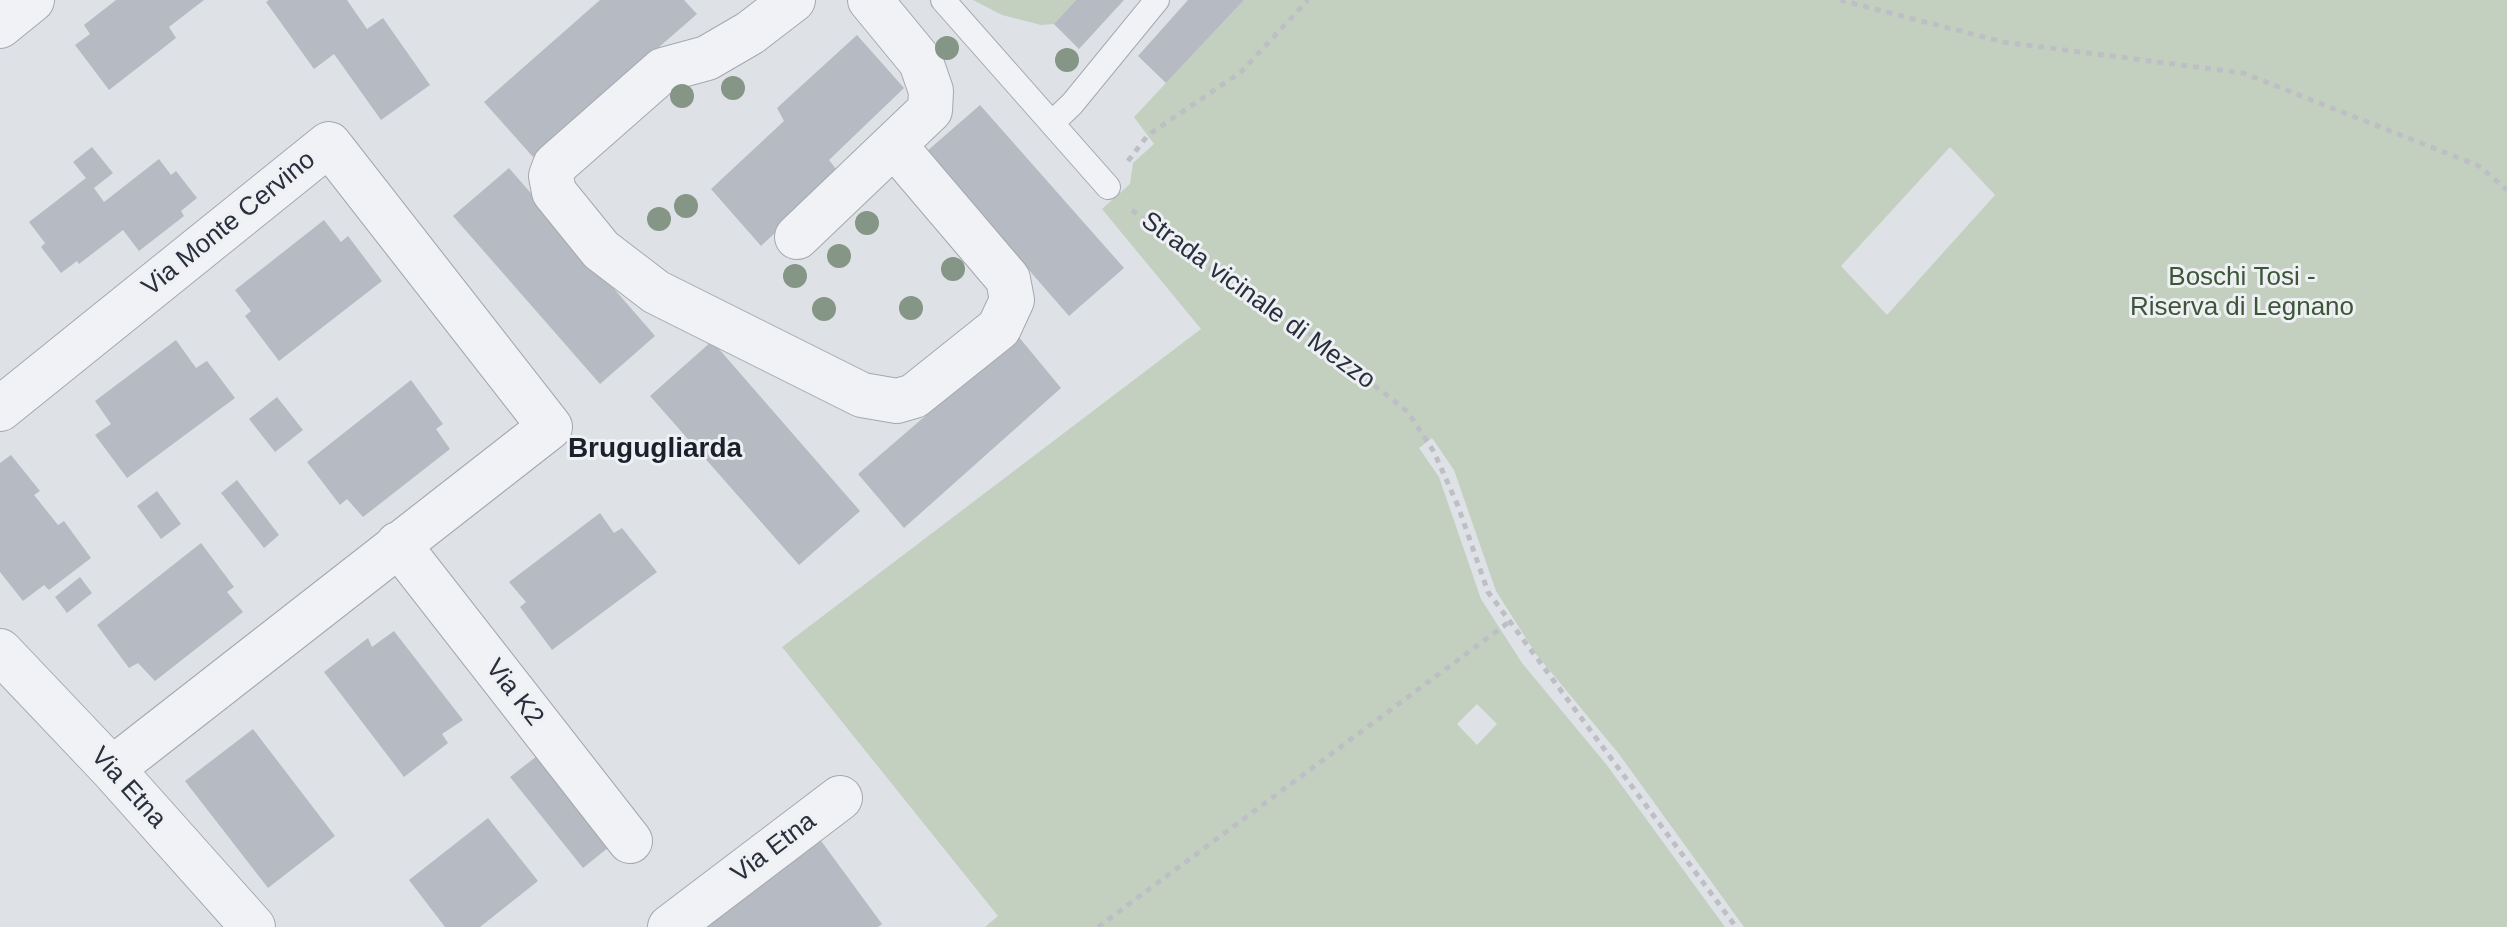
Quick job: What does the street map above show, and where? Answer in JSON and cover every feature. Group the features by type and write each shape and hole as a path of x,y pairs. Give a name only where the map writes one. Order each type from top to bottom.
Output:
{"street":[{"path":"0,26 32,0"},
{"path":"793,0 750,33 707,58 663,70 555,165 551,176 554,192 601,250 656,292 862,395 897,401 914,396 999,328 1012,300 1008,279 894,145"},
{"path":"797,237 930,110 931,91 921,62 870,0"},
{"name":"Via Monte Cervino","path":"0,409 329,144 550,427 398,544"},
{"path":"112,769 398,544"},
{"name":"Via K2","path":"398,544 630,841"},
{"name":"Via Etna","path":"0,651 112,769 253,927"},
{"name":"Via Etna","path":"670,927 840,798"}],"lane":[{"path":"943,0 1108,187"},
{"path":"1052,123 1072,104 1157,0"}],"path":[{"path":"1108,187 1148,135 1241,72 1308,0"},
{"path":"1840,0 2003,42 2243,73 2479,166 2507,190"},
{"name":"Strada vicinale di Mezzo","path":"1108,187 1181,252 1275,307 1408,412 1434,452 1458,506 1488,592 1736,927"},
{"path":"1098,927 1509,622"}],"green space":[{"path":"973,0 1076,0 1054,24 1041,25 1002,15"},
{"name":"Boschi Tosi - Riserva di Legnano","path":"1244,0 2507,0 2507,927 1744,927 1619,754 1536,654 1496,591 1454,470 1432,438 1419,448 1439,477 1481,599 1522,663 1606,764 1725,927 985,927 998,916 782,647 1201,329 1102,209 1130,184 1133,163 1154,144 1134,117","holes":["1950,147 1995,195 1887,315 1841,266","1477,704 1497,724 1477,745 1457,724"]}],"building":[{"path":"116,0 204,0 169,27 176,38 109,90 75,45 90,34 84,25"},
{"path":"347,0 367,29 383,18 430,85 381,120 334,54 314,69 266,2"},
{"path":"600,0 684,0 697,14 533,157 484,102"},
{"path":"1076,0 1124,0 1079,49 1054,24"},
{"path":"1188,0 1244,0 1166,83 1138,56"},
{"path":"857,35 904,88 829,160 839,173 761,246 711,189 784,121 777,108"},
{"path":"980,105 1124,268 1069,316 926,152"},
{"path":"92,147 113,173 94,188 104,202 159,159 171,175 176,171 197,198 181,211 184,216 139,251 123,230 79,264 77,261 61,273 41,247 45,243 29,222 86,178 73,162"},
{"path":"509,168 655,336 600,384 453,216"},
{"path":"324,220 341,242 348,236 382,281 279,361 245,316 251,311 235,290"},
{"path":"1018,336 1061,388 904,528 858,474"},
{"path":"176,340 196,368 207,361 235,398 127,478 95,435 111,424 95,401"},
{"path":"712,341 860,511 799,565 650,396"},
{"path":"411,380 443,424 436,429 450,449 363,517 347,499 340,505 307,462"},
{"path":"277,397 303,430 275,452 249,419"},
{"path":"11,455 40,491 34,495 58,525 64,521 91,558 49,590 44,585 23,601 0,572 0,463"},
{"path":"237,480 279,535 264,548 221,493"},
{"path":"157,491 181,524 161,539 137,506"},
{"path":"600,513 614,533 622,528 657,572 552,650 520,607 526,602 509,582"},
{"path":"201,543 234,587 227,592 243,612 155,681 138,663 129,668 97,625"},
{"path":"80,577 92,593 67,613 55,597"},
{"path":"394,631 463,720 442,734 448,743 404,777 324,672 368,638 372,647"},
{"path":"253,729 335,836 268,888 185,781"},
{"path":"537,756 609,847 583,868 510,777"},
{"path":"488,818 538,881 480,927 445,927 409,880"},
{"path":"816,834 882,924 878,927 698,927"}],"district":[{"name":"Brugugliarda","path":"655,449"}]}
